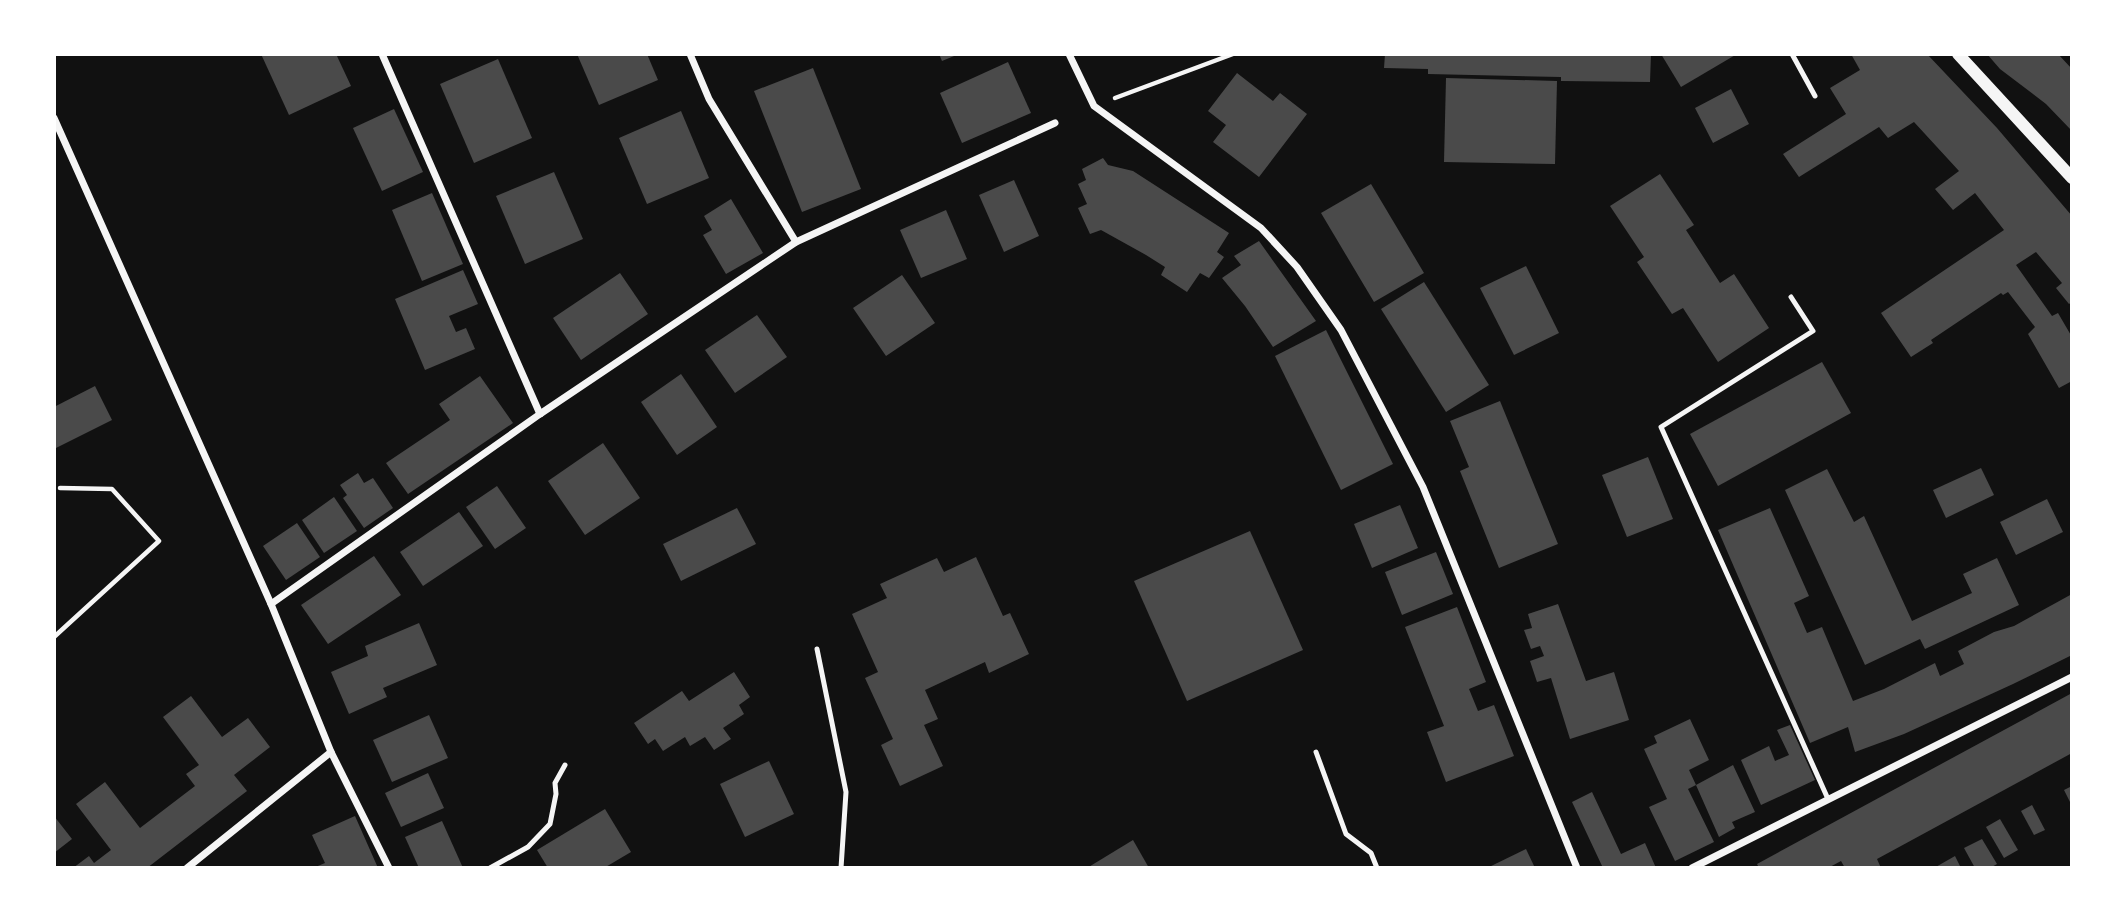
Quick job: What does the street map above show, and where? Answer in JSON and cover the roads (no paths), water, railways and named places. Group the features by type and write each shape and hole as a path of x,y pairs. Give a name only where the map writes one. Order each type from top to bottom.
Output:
{"street":[{"path":"382,54 540,414"},
{"path":"690,54 709,99 796,242"},
{"path":"1069,54 1094,106 1261,228 1297,267 1341,330 1423,488 1577,868"},
{"path":"1958,54 2072,178"},
{"path":"54,118 271,604 331,752 389,868"},
{"path":"271,604 540,414 796,242 1055,123"},
{"path":"1692,868 2072,677"},
{"path":"187,868 331,752"}],"lane":[{"path":"1792,54 1815,96"},
{"path":"1791,297 1813,331 1661,428 1828,799"},
{"path":"817,649 846,792 841,868"},
{"path":"1316,752 1346,834 1371,853 1377,868"},
{"path":"490,868 528,847 550,824 556,794 555,783 565,765"}]}
